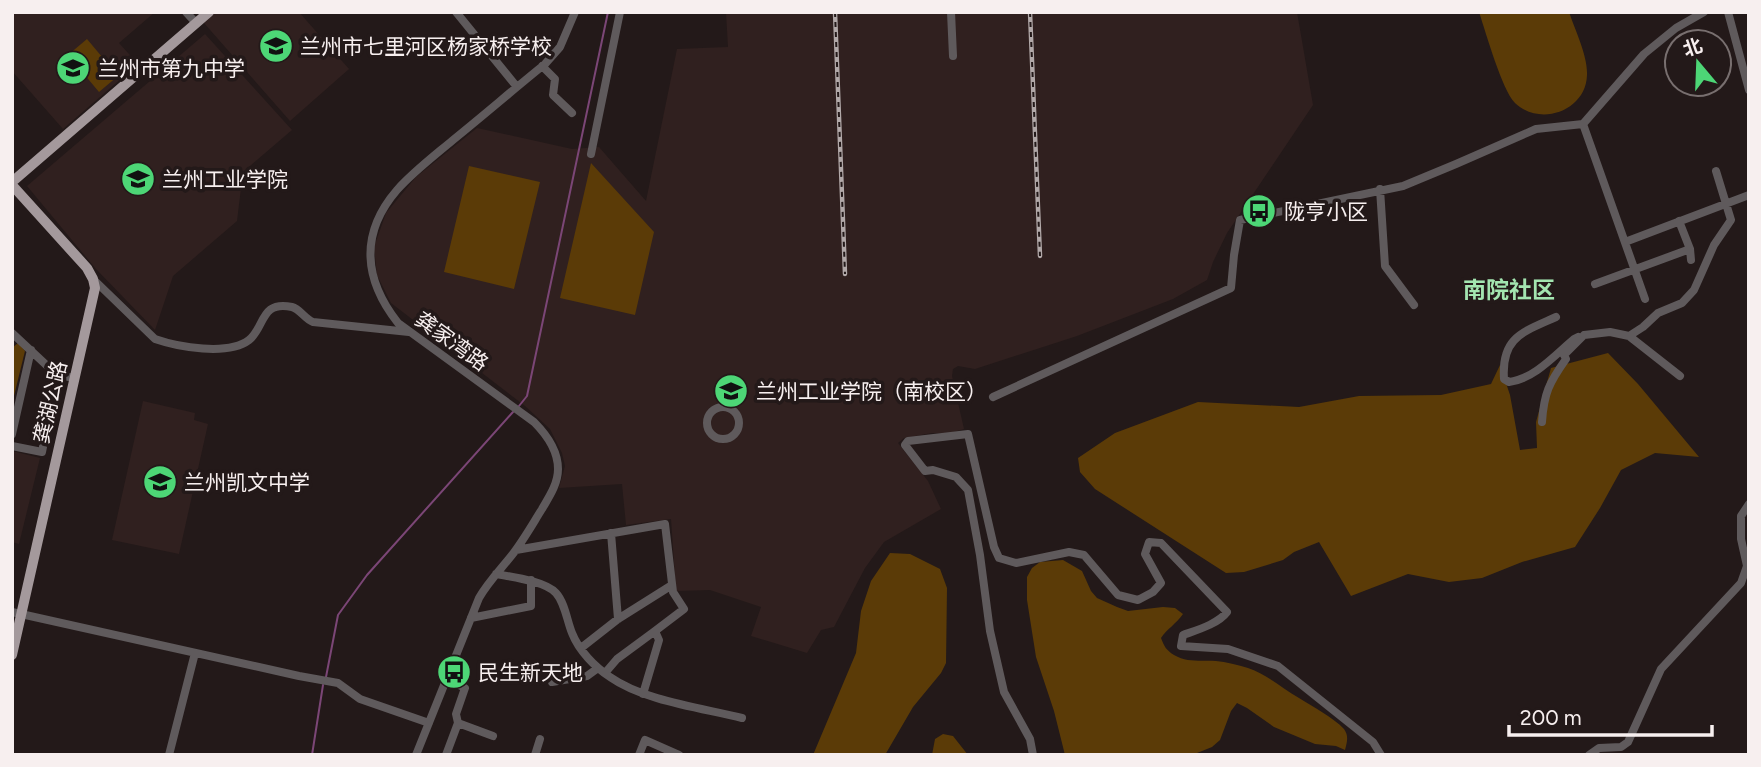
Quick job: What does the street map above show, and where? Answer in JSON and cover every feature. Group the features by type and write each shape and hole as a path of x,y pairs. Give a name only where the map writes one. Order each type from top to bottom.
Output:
{"main road":[{"path":"93,279 87,268 12,183 209,12"},
{"name":"龚湖公路","path":"12,655 17,613 75,378 95,288 93,279"}],"street":[{"path":"186,12 196,23"},
{"path":"456,12 517,87"},
{"name":"龚家湾路","path":"416,755 479,598 516,550 553,491 558,469 556,456 544,432 398,323 387,309 375,281 370,243 384,208 404,184 542,66 560,47 575,12"},
{"path":"591,155 620,12"},
{"path":"951,12 953,56"},
{"path":"993,397 1231,288 1240,220 1403,186 1536,129 1583,124 1644,54 1676,28 1704,12"},
{"path":"1728,12 1747,74 1749,90"},
{"path":"542,66 555,79 553,95 572,113"},
{"path":"1583,124 1645,299"},
{"path":"1629,336 1658,313 1682,303 1694,290 1714,245 1731,220 1716,170"},
{"path":"1380,190 1385,265 1414,305"},
{"path":"1625,242 1749,195"},
{"path":"1679,221 1690,249 1691,260"},
{"path":"1595,284 1690,249"},
{"path":"93,279 155,340 166,343 213,349 238,346 249,340 257,331 267,313 275,308 288,307 296,308 306,319 313,322 412,332"},
{"path":"1556,317 1526,331 1513,341 1508,348 1504,379 1509,382 1519,381 1534,373 1574,339 1610,332 1629,336 1680,376"},
{"path":"12,332 57,375 75,378"},
{"path":"1542,422 1544,400 1552,378 1566,359 1564,355 1584,335"},
{"path":"12,434 31,350"},
{"path":"12,446 42,452 57,375"},
{"path":"721,407 733,410 739,421 736,433 725,439 713,436 707,425 710,413 721,407"},
{"path":"1033,755 1030,739 1004,692 990,631 968,490 956,477 933,470 925,471 905,445 908,441 968,434 994,547 999,558 1016,563 1069,552 1084,555 1118,595 1138,600 1153,592 1161,583 1145,554 1149,542 1161,543 1227,612 1223,618 1183,635 1181,646 1228,649 1279,666 1373,742 1381,755"},
{"path":"1589,755 1599,748 1621,747 1629,742 1661,669 1741,583 1747,566 1741,538 1741,516 1749,504"},
{"path":"516,550 665,524 673,592 684,609 602,671 552,682"},
{"path":"611,533 618,619"},
{"path":"496,574 531,580 556,593 573,636 591,662 638,693 743,718"},
{"path":"471,618 531,606 531,580"},
{"path":"581,648 618,619 672,585"},
{"path":"17,613 338,683 360,699 429,723"},
{"path":"643,694 659,640 654,631"},
{"path":"169,755 195,653"},
{"path":"446,679 466,688 456,714 458,723 446,755"},
{"path":"458,723 493,736"},
{"path":"535,755 540,739"},
{"path":"639,755 645,740 679,755"}],"shaded area":[{"name":"兰州市第九中学","path":"12,12 155,12 119,43 138,64 63,129 12,71"},
{"name":"兰州市七里河区杨家桥学校","path":"216,12 299,12 349,69 290,121 204,23"},
{"path":"726,12 1297,12 1313,105 1227,233 1207,280 1173,299 1077,336 975,369 958,366 953,369 952,376 964,429 904,438 898,443 928,481 941,509 884,542 865,568 834,627 821,630 807,653 751,636 761,607 710,590 676,591 671,519 626,525 622,484 559,488 565,466 562,453 550,429 525,406 391,303 377,275 374,247 386,213 416,177 477,128 572,149 599,147 646,201 677,49 728,47"},
{"path":"1479,12 1569,12 1587,68 1585,88 1579,98 1560,112 1549,114 1537,114 1515,103 1500,74"},
{"name":"兰州工业学院","path":"205,34 292,130 243,172 237,221 173,276 155,330 96,269 27,186"},
{"path":"87,39 118,76 99,92 68,55"},
{"path":"591,163 654,232 635,315 560,298"},
{"path":"469,166 540,182 514,289 444,272"},
{"path":"18,343 25,351 12,404 12,348"},
{"path":"1608,353 1638,384 1699,457 1655,453 1621,470 1575,547 1522,562 1482,578 1449,582 1408,574 1351,596 1319,542 1294,552 1283,560 1244,572 1226,573 1095,489 1080,472 1078,458 1115,433 1198,402 1299,407 1359,396 1441,395 1491,384 1500,365 1510,395 1520,450 1537,448 1536,422 1551,368"},
{"name":"兰州凯文中学","path":"143,401 195,413 194,420 208,424 179,554 112,540"},
{"path":"12,451 40,458 19,544 12,542"},
{"path":"890,553 910,554 940,569 947,588 946,663 913,707 885,755 813,755 856,653 861,611 871,581"},
{"path":"1063,560 1082,571 1097,598 1117,607 1128,611 1175,608 1183,614 1161,638 1169,651 1184,659 1228,663 1262,674 1340,725 1347,734 1345,750 1336,746 1315,744 1274,727 1237,703 1231,711 1220,740 1212,747 1192,755 1065,755 1036,657 1027,600 1027,577 1032,568 1040,562"},
{"path":"943,734 953,736 968,755 932,755 935,739"}],"waterway":[{"path":"519,406 527,396 608,12"},
{"path":"326,677 338,615 367,575 513,412"},
{"path":"312,755 323,685"}],"railway":[{"path":"835,12 845,274"},
{"path":"1030,12 1040,256"}],"place":[{"name":"兰州市七里河区杨家桥学校","path":"276,46"},
{"name":"兰州市第九中学","path":"73,68"},
{"name":"兰州工业学院","path":"138,179"},
{"name":"陇亨小区","path":"1259,211"},
{"name":"兰州工业学院（南校区）","path":"731,391"},
{"name":"兰州凯文中学","path":"160,482"},
{"name":"民生新天地","path":"454,672"}],"district":[{"name":"南院社区","path":"1509,290"}]}
